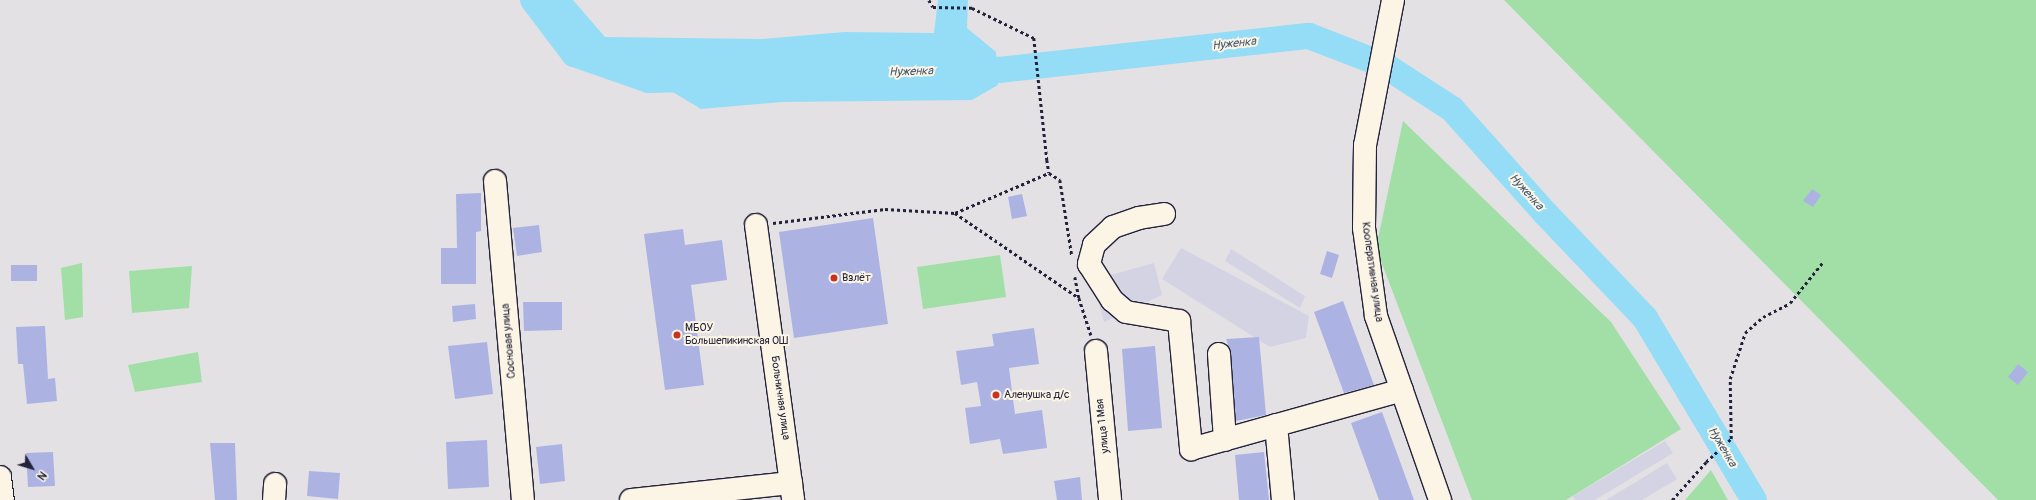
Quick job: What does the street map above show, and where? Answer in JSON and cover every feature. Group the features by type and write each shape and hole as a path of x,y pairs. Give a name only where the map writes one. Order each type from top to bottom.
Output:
{"street":[{"name":"Кооперативная улица","path":"1392,6 1365,145 1364,228 1376,316 1440,500"},
{"name":"Сосновая улица","path":"495,181 523,500"},
{"path":"1164,214 1139,218 1113,227 1094,245 1090,264 1112,300 1126,312 1178,321 1192,449 1402,390"},
{"name":"Больничная улица","path":"756,225 792,491"},
{"name":"улица 1 Мая","path":"1096,351 1110,500"},
{"path":"1219,354 1225,440"},
{"path":"1276,425 1283,500"},
{"path":"0,477 3,500"},
{"path":"631,500 792,491"}],"path":[{"path":"929,0 934,7 972,8 1034,38 1049,173"},
{"path":"756,225 885,209 955,213 1049,173"},
{"path":"1049,173 1060,180 1072,259"},
{"path":"955,213 1079,298"},
{"path":"1672,500 1706,462 1731,439 1730,379 1745,333 1764,317 1790,303 1823,262"},
{"path":"1075,275 1079,298 1096,351"}],"shaded area":[{"path":"1181,248 1309,316 1306,338 1270,347 1162,279"},
{"path":"1231,249 1305,296 1300,308 1225,261"},
{"path":"1154,263 1162,295 1104,322 1092,280"},
{"path":"1665,441 1673,453 1595,500 1575,500 1573,496"},
{"path":"1667,463 1677,479 1642,500 1606,500"}],"green space":[{"path":"1504,0 2036,0 2036,500 1998,500"},
{"path":"1403,121 1611,322 1681,429 1566,500 1472,500 1376,248"},
{"path":"1000,255 1006,297 923,309 917,267"},
{"path":"82,263 83,317 65,320 61,268"},
{"path":"192,266 189,308 132,313 129,271"},
{"path":"198,352 202,382 135,392 128,365"},
{"path":"1711,470 1728,500 1685,500"}],"water":[{"path":"536,0 573,0 605,37 762,39 844,32 934,33 938,0 968,0 967,28 996,52 998,85 972,100 781,102 701,109 636,70 580,50"}],"building":[{"path":"1812,189 1821,195 1813,207 1803,201"},
{"path":"481,193 481,231 476,232 476,284 441,284 441,248 457,248 456,194"},
{"path":"1022,194 1027,216 1012,219 1008,197"},
{"name":"Взлёт","path":"873,218 888,324 794,338 779,232"},
{"path":"539,225 542,252 517,256 513,228"},
{"name":"МБОУ Большепикинская ОШ","path":"683,229 685,245 722,240 727,280 691,285 704,385 665,390 644,234"},
{"path":"1327,251 1339,255 1332,278 1320,274"},
{"path":"11,265 37,265 37,281 11,281"},
{"path":"1343,301 1374,385 1344,393 1314,312"},
{"path":"523,302 562,302 562,330 524,331"},
{"path":"475,304 476,319 453,322 452,306"},
{"path":"45,326 48,379 55,378 57,401 27,404 23,364 18,364 16,327"},
{"name":"Аленушка д/с","path":"1034,328 1039,364 1009,368 1015,414 1042,410 1047,448 1003,454 1000,439 970,444 965,408 981,406 977,382 961,385 956,351 994,346 992,334"},
{"path":"1259,337 1266,415 1236,421 1231,353 1226,339"},
{"path":"487,342 493,394 455,399 448,346"},
{"path":"1155,346 1162,428 1128,431 1122,349"},
{"path":"2018,364 2028,372 2018,385 2008,377"},
{"path":"1382,412 1414,500 1379,500 1351,423"},
{"path":"487,440 489,487 448,489 446,442"},
{"path":"210,443 235,443 237,500 215,500"},
{"path":"562,444 565,481 540,484 536,447"},
{"path":"53,452 55,486 28,487 26,453"},
{"path":"1264,452 1269,500 1239,500 1235,455"},
{"path":"309,471 340,473 338,499 307,496"},
{"path":"1080,477 1082,500 1057,500 1054,481"}],"waterway":[{"name":"Нуженка","path":"533,0 574,54 649,80 689,79"},
{"name":"Нуженка","path":"964,71 999,70 1309,36 1384,65 1452,109 1545,213 1645,318 1754,500"}],"place":[{"name":"Взлёт","path":"834,278"},
{"name":"МБОУ Большепикинская ОШ","path":"677,335"},
{"name":"Аленушка д/с","path":"996,395"}]}
